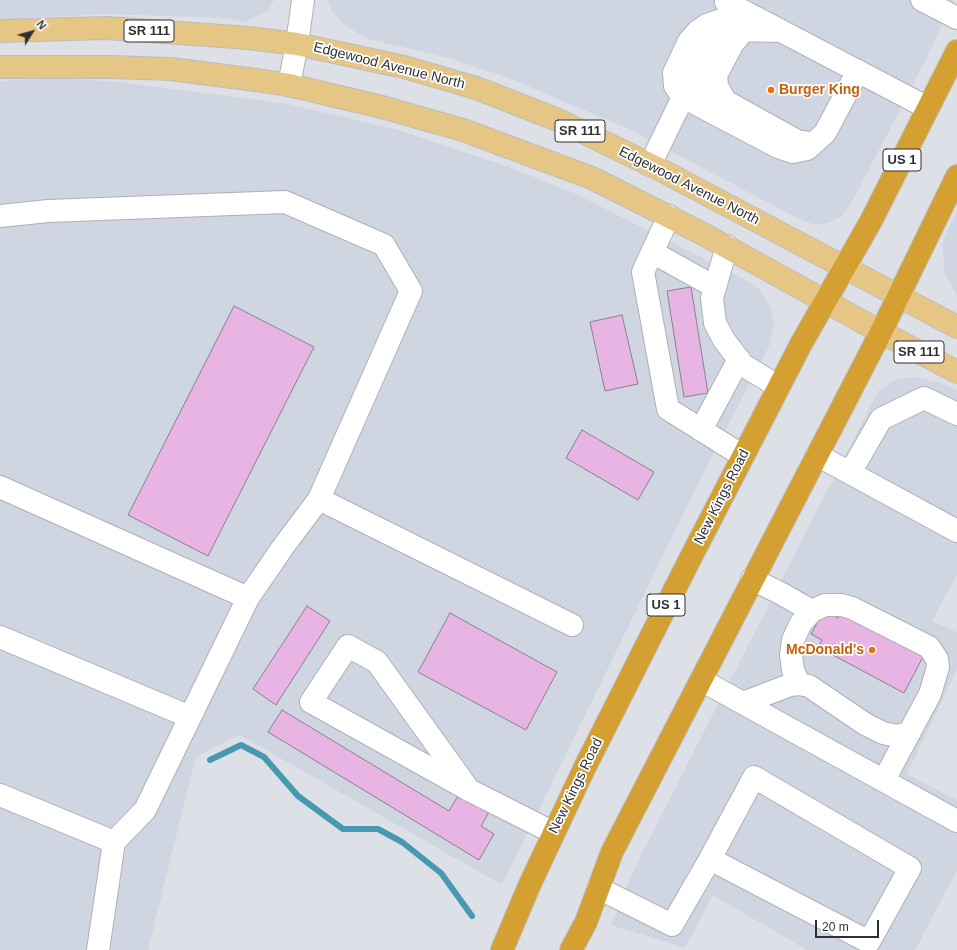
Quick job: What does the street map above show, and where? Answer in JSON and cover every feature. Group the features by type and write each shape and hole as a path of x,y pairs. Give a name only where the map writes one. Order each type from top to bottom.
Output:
{"highway":[{"name":"New Kings Road","path":"502,950 530,884 585,767 801,344 871,221 957,51"},
{"path":"571,950 586,922 612,852 881,332 957,176"}],"main road":[{"name":"Edgewood Avenue North","path":"0,31 107,28 249,38 297,44 404,67 476,88 558,120 650,165 898,296"},
{"name":"SR 111","path":"0,67 111,67 171,69 289,85 382,107 463,130 592,178 727,246 881,332 957,372"},
{"name":"SR 111","path":"898,296 957,327"}],"street":[{"path":"289,85 297,44 303,0"},
{"path":"922,0 957,18"},
{"path":"726,2 744,21"},
{"path":"744,21 714,39 704,52 696,68 695,79 704,91 799,142 815,143"},
{"path":"858,71 825,133 807,150 793,152 778,147 683,97 675,86 674,73 689,41 698,31 707,25 744,21 781,31 858,71 928,108"},
{"path":"650,165 683,97"},
{"path":"0,216 48,211 285,202 384,245 411,291 319,499 283,547 248,598 145,810 114,842 98,950"},
{"path":"669,216 643,272 668,409 743,456"},
{"path":"727,246 712,298 715,323 724,340 743,365 779,387"},
{"path":"652,252 715,286"},
{"path":"701,430 739,359"},
{"path":"854,475 881,419 924,398 957,414"},
{"path":"817,455 957,532"},
{"path":"854,475 874,475 957,517"},
{"path":"0,487 248,598"},
{"path":"319,499 572,625"},
{"path":"752,579 812,611"},
{"path":"799,684 793,670 791,655 793,640 802,623 812,611 825,606 842,605 852,608 929,647 937,659 938,667 930,694 884,780"},
{"path":"0,637 190,717"},
{"path":"469,790 377,662 348,646 312,702 469,790 554,833"},
{"path":"701,680 957,821"},
{"path":"743,703 790,685 799,684 809,686 865,724 883,733 898,736 910,732"},
{"path":"598,888 672,925 710,859 754,777 910,868 869,942 710,859"},
{"path":"0,795 114,842"}],"shaded area":[{"path":"0,0 274,0 268,11 244,22 224,18 104,14 0,20"},
{"path":"328,0 954,0 927,57 850,206 842,216 828,223 817,225 801,220 629,129 514,80 452,59 365,38 342,23 331,10"},
{"path":"58,78 120,82 288,104 398,130 501,164 576,194 744,279 759,289 770,306 774,323 770,344 699,482 502,885 240,735 196,757 148,950 0,950 0,81"},
{"path":"957,210 957,295 945,274 942,244"},
{"path":"915,377 941,383 957,391 957,574 932,621 957,632 957,669 907,774 957,800 957,870 915,950 807,950 713,895 685,948 611,925 637,863 878,391 897,379"}],"building":[{"path":"691,287 708,393 684,397 667,291"},
{"path":"234,306 314,347 208,556 128,515"},
{"path":"622,315 638,384 605,391 590,322"},
{"path":"582,430 654,472 638,500 566,458"},
{"path":"307,606 330,621 276,705 253,689"},
{"name":"McDonald's","path":"844,608 925,653 904,693 818,647 822,640 811,634 824,610 838,618"},
{"path":"450,613 557,672 526,730 418,672"},
{"path":"282,710 449,811 459,794 489,812 481,826 494,834 479,860 268,732"}],"waterway":[{"path":"210,760 241,745 264,757 298,796 343,829 378,829 402,842 441,873 472,916"}],"place":[{"name":"Burger King","path":"771,90"},
{"name":"McDonald's","path":"872,650"}]}
